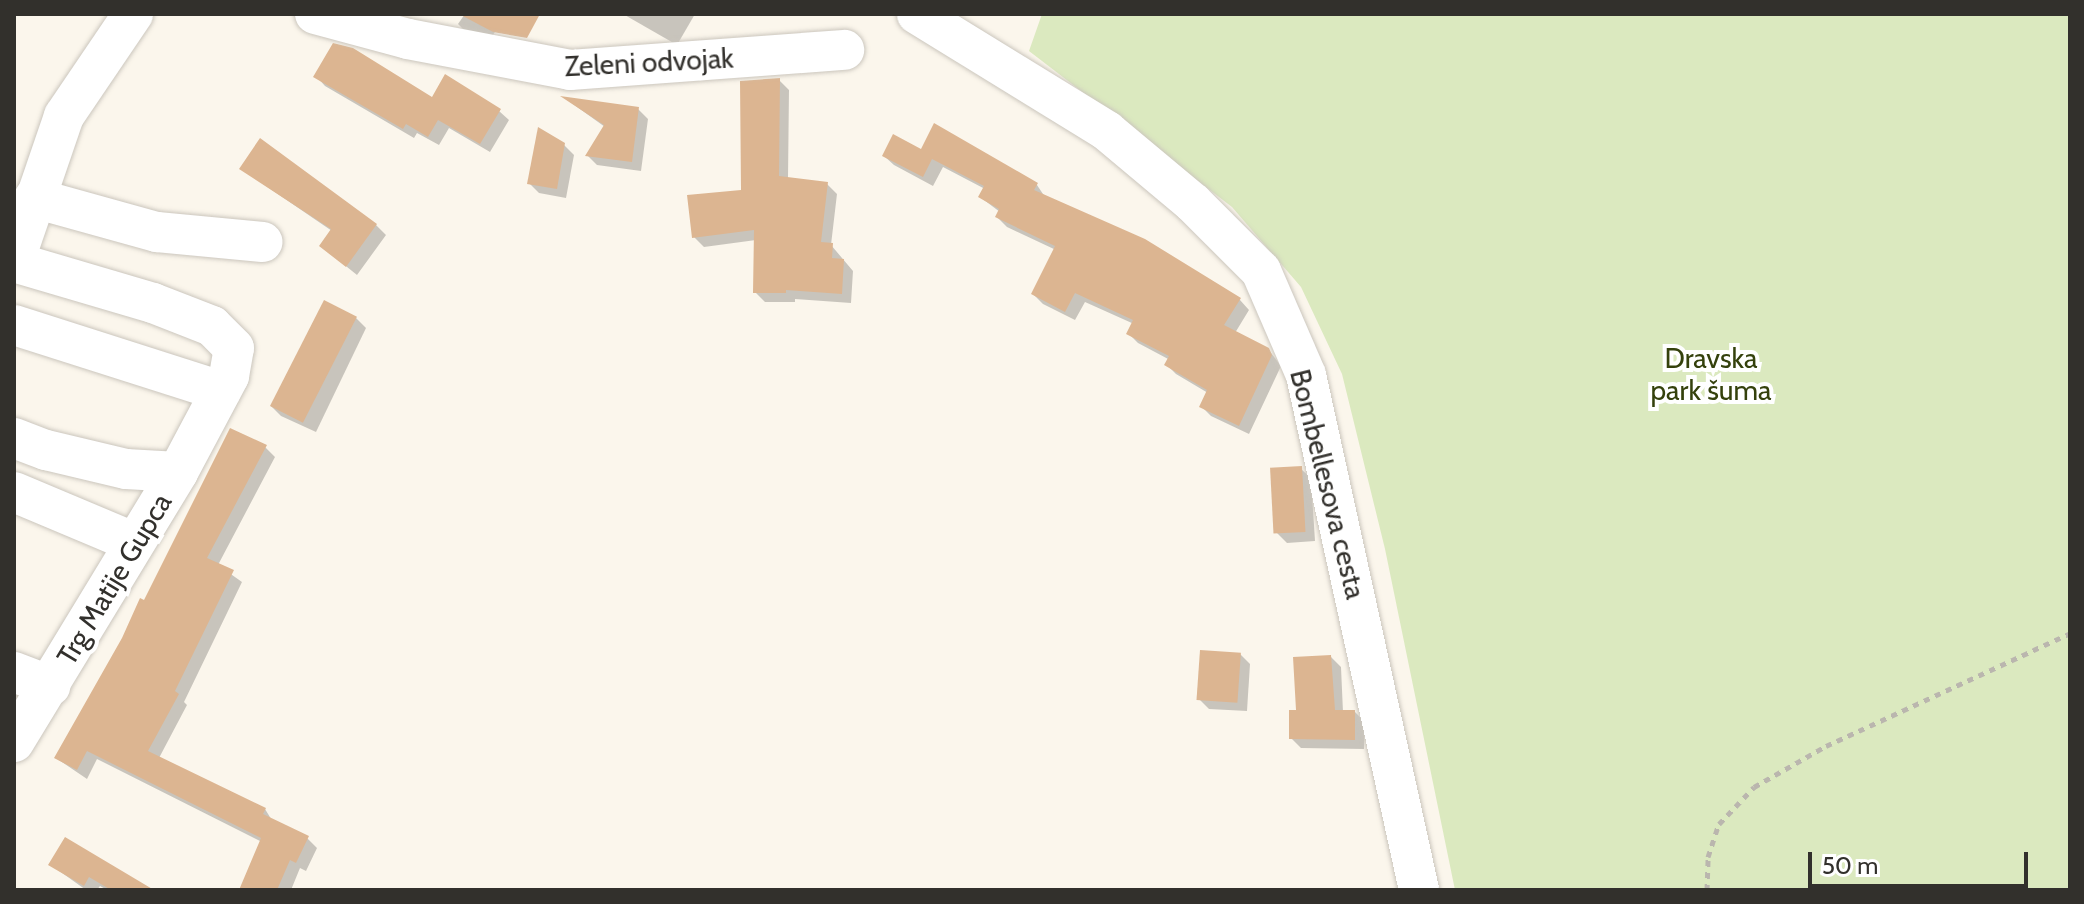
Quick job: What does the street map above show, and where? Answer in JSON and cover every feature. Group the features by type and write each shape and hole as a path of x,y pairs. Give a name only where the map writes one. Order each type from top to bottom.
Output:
{"street":[{"name":"Trg Matije Gupca","path":"14,742 178,472 229,376 234,348 212,326 153,303 14,262 64,116 133,14"},
{"name":"Zeleni odvojak","path":"315,14 408,39 570,70 844,50"},
{"name":"Bombellesova cesta","path":"917,14 1107,131 1193,203 1261,271 1306,375 1419,890"},
{"path":"34,198 157,232 263,242"},
{"path":"14,325 221,391"},
{"name":"Trg Matije Gupca","path":"14,438 46,450 126,469 178,472"},
{"path":"14,492 133,542"},
{"name":"Trg Matije Gupca","path":"14,672 50,686"}],"path":[{"path":"1707,890 1708,857 1719,824 1754,787 1826,746 2070,633"}],"green space":[{"name":"Dravska park šuma","path":"1042,14 2070,14 2070,890 1455,890 1385,549 1342,374 1301,287 1232,207 1029,51"}],"building":[{"path":"459,14 540,14 527,38 493,32"},
{"path":"333,43 353,48 432,97 445,74 501,109 480,144 438,120 428,137 406,124 403,129 313,77"},
{"path":"780,78 779,176 828,182 821,242 833,243 832,258 844,259 842,294 786,290 786,293 753,293 754,230 692,238 687,195 741,190 740,81"},
{"path":"560,96 639,107 632,162 585,156 604,125"},
{"path":"934,123 1038,183 1034,190 1145,239 1241,298 1224,325 1269,348 1272,355 1239,426 1199,407 1207,390 1164,365 1169,356 1126,334 1133,320 1075,293 1065,312 1031,294 1055,246 995,217 999,209 978,197 984,186 932,159 923,177 882,156 893,134 921,149"},
{"path":"538,127 565,143 557,189 527,184"},
{"path":"260,138 377,224 346,267 319,246 331,229 239,169"},
{"path":"324,300 357,317 303,423 270,406"},
{"path":"230,428 267,445 207,558 234,570 175,691 179,694 148,751 266,808 263,814 309,836 296,863 290,860 277,890 239,890 261,838 87,751 77,770 54,758 122,638 140,598 144,600"},
{"path":"1302,466 1305,532 1273,534 1270,468"},
{"path":"1200,650 1241,653 1237,703 1197,700"},
{"path":"1331,655 1335,710 1355,710 1355,740 1289,739 1289,710 1296,710 1293,657"},
{"path":"65,837 154,890 111,890 89,877 84,886 48,865"}]}
